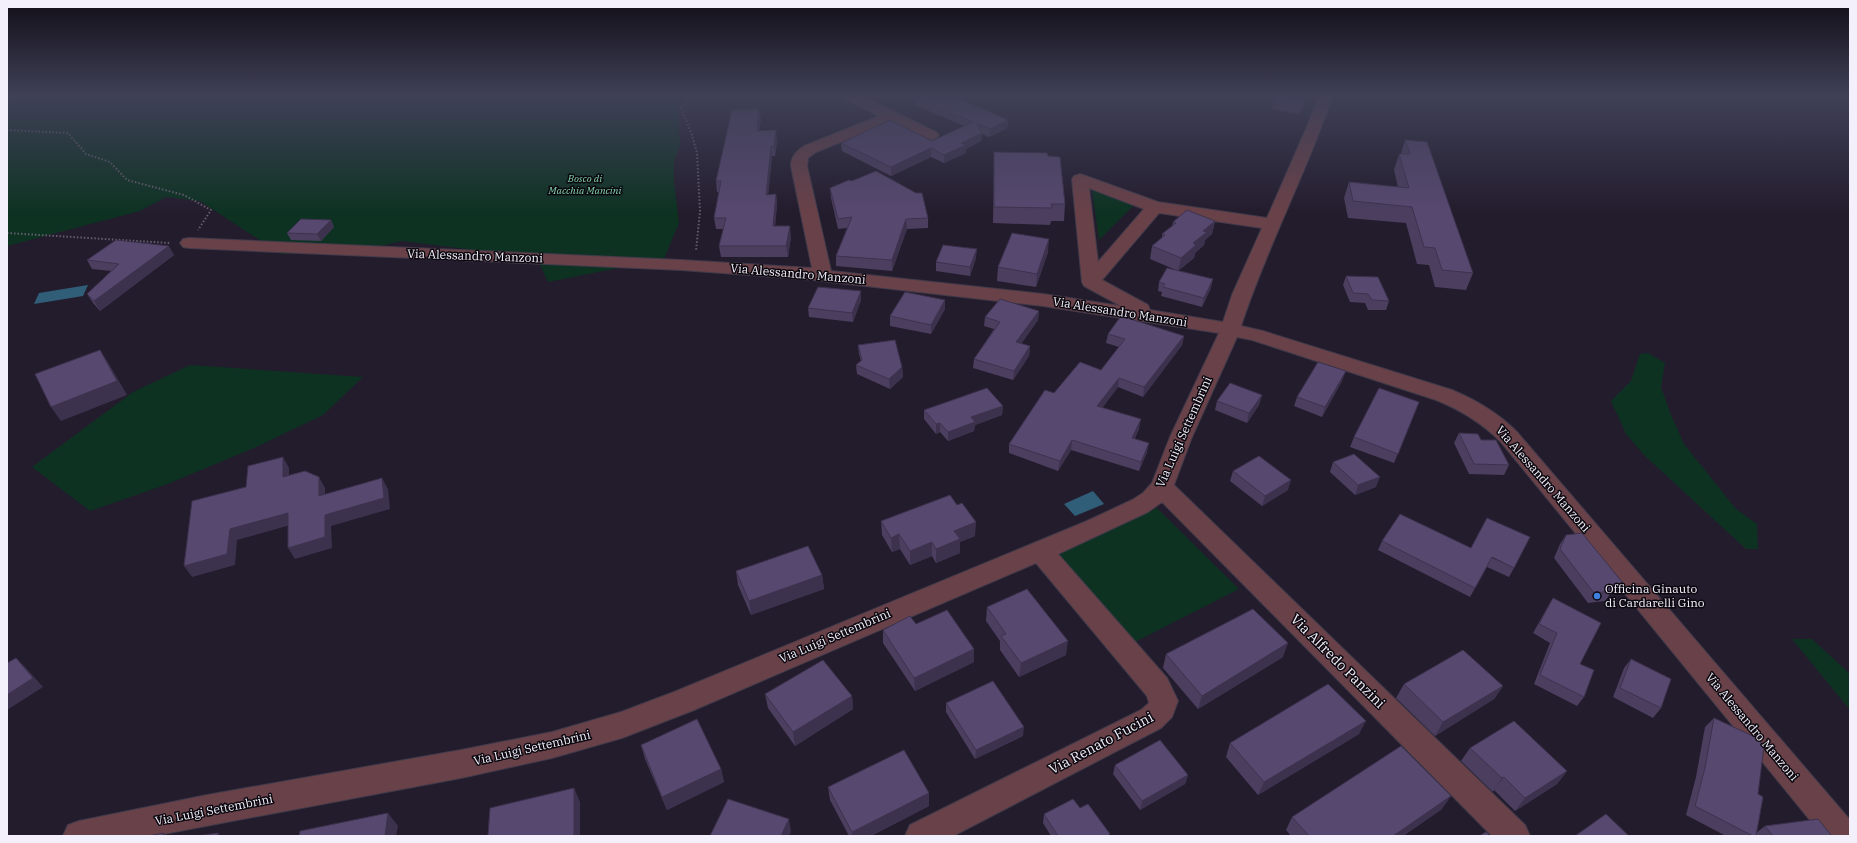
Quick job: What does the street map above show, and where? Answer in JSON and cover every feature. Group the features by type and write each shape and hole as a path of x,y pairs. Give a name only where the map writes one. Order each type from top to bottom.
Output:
{"street":[{"path":"823,275 799,166 799,159 810,149 846,134"},
{"name":"Via Luigi Settembrini","path":"80,836 207,810 461,764 590,735 684,700 1130,511 1151,499 1162,487 1181,437 1230,330 1242,295 1312,134"},
{"path":"1091,282 1080,179 1155,207 1272,224"},
{"path":"1091,282 1155,207"},
{"name":"Via Alessandro Manzoni","path":"189,243 696,266 823,275 1043,300 1156,317 1230,330 1278,341 1425,388 1466,404 1488,418 1515,444 1843,836"},
{"path":"1091,282 1156,317"},
{"name":"Via Alfredo Panzini","path":"1162,487 1514,836"},
{"name":"Via Renato Fucini","path":"921,836 1150,719 1161,711 1164,706 1163,699 1157,687 1040,550"}],"path":[{"path":"7,233 189,243 211,210 184,195 127,180 110,162 86,154 69,134"},
{"path":"692,134 697,153 699,169 700,211 696,266"}],"green space":[{"name":"Bosco di Macchia Mancini","path":"7,134 679,134 680,145 674,161 674,181 679,223 664,259 548,282 537,258 402,241 354,252 281,254 200,201 166,197 140,211 7,246"},
{"path":"1092,190 1134,205 1099,240"},
{"path":"1648,353 1665,363 1661,387 1671,415 1684,444 1736,509 1757,524 1758,549 1746,549 1644,455 1626,434 1611,401 1631,381 1640,354"},
{"path":"190,365 363,377 323,415 254,448 165,485 90,511 32,467 133,392"},
{"path":"1157,508 1239,589 1131,644 1054,555"},
{"path":"1792,639 1812,639 1850,674 1850,710"}],"water":[{"path":"88,285 83,296 34,304 39,293"},
{"path":"1093,491 1104,504 1075,516 1064,504"}],"building":[{"path":"727,134 775,134 774,146 771,146 766,195 776,194 773,226 790,226 786,246 719,246 726,218 714,218 721,181 716,181"},
{"path":"859,134 919,134 932,141 946,134 979,134 961,143 966,145 944,155 931,148 891,167 841,143"},
{"path":"1405,140 1427,142 1473,273 1442,270 1435,248 1424,247 1412,207 1353,201 1349,182 1409,188 1399,154 1410,154"},
{"path":"994,152 1047,153 1048,156 1060,157 1065,204 1051,204 1052,208 994,207"},
{"path":"876,171 916,193 922,193 928,218 906,219 892,260 836,256 852,217 838,219 830,188"},
{"path":"1187,210 1215,221 1203,231 1207,232 1193,243 1196,245 1181,258 1152,246 1165,235 1162,234 1176,223 1173,222"},
{"path":"301,219 331,220 317,234 287,233"},
{"path":"1012,233 1049,239 1037,274 998,267"},
{"path":"116,240 169,246 94,301 87,294 119,264 87,260"},
{"path":"943,245 977,249 970,267 936,262"},
{"path":"1167,268 1213,279 1204,298 1163,287 1165,284 1159,282"},
{"path":"1346,276 1378,277 1389,301 1372,300 1368,294 1353,293"},
{"path":"818,287 861,291 852,313 808,308"},
{"path":"905,292 945,300 931,325 890,316"},
{"path":"1000,299 1039,311 1016,342 1030,346 1014,371 974,359 1000,322 985,317"},
{"path":"1121,316 1184,336 1144,387 1119,378 1097,406 1141,419 1132,438 1149,443 1141,462 1072,440 1060,461 1009,444 1045,390 1054,393 1080,362 1101,370 1125,339 1108,334"},
{"path":"895,340 902,367 889,379 856,365 862,360 858,345"},
{"path":"100,350 117,381 51,407 35,374"},
{"path":"1318,362 1346,371 1325,407 1297,397"},
{"path":"1230,383 1262,395 1249,413 1217,401"},
{"path":"987,388 1003,406 971,417 975,422 948,432 940,423 936,424 924,410"},
{"path":"1379,388 1419,402 1398,454 1354,437"},
{"path":"1459,433 1478,434 1481,440 1496,440 1509,465 1474,464"},
{"path":"1354,454 1380,477 1358,485 1333,462"},
{"path":"1259,456 1291,480 1265,496 1233,471"},
{"path":"283,457 283,477 305,471 319,477 319,496 382,478 384,498 325,515 325,537 288,548 288,513 230,529 227,554 184,566 192,501 246,487 248,466"},
{"path":"950,495 957,505 962,503 976,522 954,531 960,539 936,549 932,542 910,551 899,534 891,538 881,521"},
{"path":"1400,514 1471,548 1487,518 1530,537 1514,568 1492,557 1475,588 1382,541"},
{"path":"1582,533 1623,583 1607,585 1612,591 1594,593 1560,549 1566,535"},
{"path":"808,546 822,575 749,601 736,571"},
{"path":"1027,589 1068,641 1021,663 1001,636 1006,634 987,607"},
{"path":"1553,598 1601,623 1580,664 1594,670 1584,697 1540,675 1557,633 1539,624"},
{"path":"1253,609 1288,643 1202,696 1166,654"},
{"path":"947,610 974,649 914,678 883,630 910,616 916,624"},
{"path":"1463,650 1503,686 1443,722 1404,684"},
{"path":"16,658 33,678 7,695 7,663"},
{"path":"1631,659 1671,679 1661,708 1620,688"},
{"path":"823,660 852,696 793,732 765,694"},
{"path":"993,681 1024,727 976,750 946,703"},
{"path":"1328,684 1366,721 1264,782 1230,743"},
{"path":"1714,718 1757,738 1764,746 1758,794 1763,797 1756,836 1753,836 1695,806 1705,768"},
{"path":"697,719 721,769 662,797 641,745"},
{"path":"1514,721 1567,771 1525,798 1504,777 1502,778 1470,748"},
{"path":"1160,740 1188,775 1142,801 1115,765"},
{"path":"1401,746 1451,796 1393,836 1309,836 1292,817"},
{"path":"904,750 929,793 852,832 828,787"},
{"path":"574,788 574,836 488,836 490,808"},
{"path":"728,799 789,819 781,836 710,836"},
{"path":"1073,799 1080,808 1088,804 1110,834 1107,836 1058,836 1044,814"},
{"path":"388,813 385,836 299,836 300,831"},
{"path":"1606,814 1629,836 1575,836"},
{"path":"1818,819 1832,836 1773,836 1765,826"},
{"path":"1486,832 1490,836 1479,836"},
{"path":"164,833 163,836 147,836"},
{"path":"218,833 217,836 197,836"}],"place":[{"name":"Officina Ginauto di Cardarelli Gino","path":"1597,596"}]}
